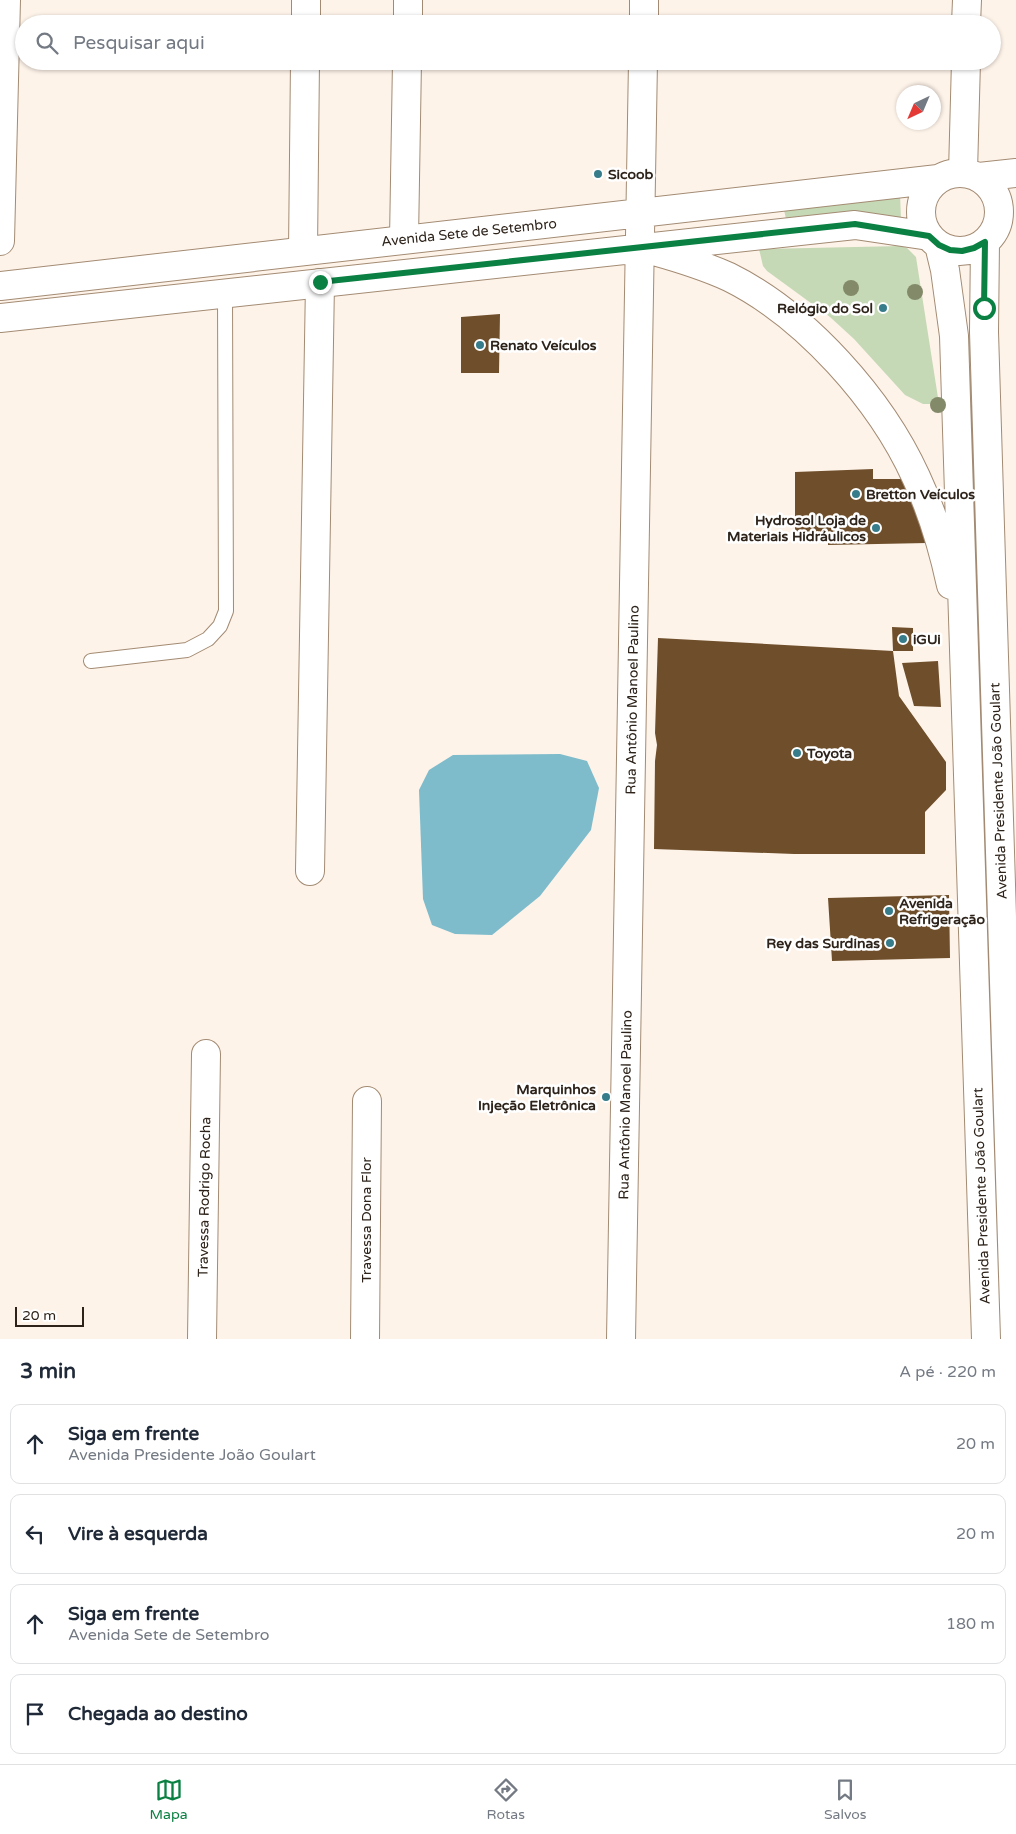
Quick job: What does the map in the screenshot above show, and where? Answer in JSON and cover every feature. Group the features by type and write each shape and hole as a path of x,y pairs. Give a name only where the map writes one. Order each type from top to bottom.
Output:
{"main road":[{"path":"0,241 6,0"},
{"path":"306,0 306,15"},
{"path":"408,0 408,15"},
{"path":"644,0 644,15"},
{"path":"966,15 967,0"},
{"path":"303,251 305,70"},
{"path":"404,239 407,70"},
{"name":"Rua Antônio Manoel Paulino","path":"621,1339 643,70"},
{"path":"960,176 966,70"},
{"name":"Avenida Sete de Setembro","path":"0,286 960,176 1016,173"},
{"path":"0,318 855,224 934,240 950,250 962,251 974,248 985,242 1008,212 998,202 988,184 960,176 929,188 923,199 921,212 923,225 934,240"},
{"name":"Avenida Presidente João Goulart","path":"934,240 947,277 954,336 986,1339"},
{"name":"Avenida Presidente João Goulart","path":"985,242 984,332 1007,807 1015,1339"},
{"path":"640,248 699,264 729,277 758,293 801,326 837,360 860,388 896,441 916,476 944,553 965,650"},
{"path":"310,871 320,282"},
{"path":"0,286 8,288 12,292 15,301 12,311 0,318"},
{"name":"Travessa Rodrigo Rocha","path":"202,1339 206,1054"},
{"name":"Travessa Dona Flor","path":"366,1339 367,1101"}],"lane":[{"path":"91,661 187,650 208,639 220,626 226,611 225,293"}],"green space":[{"path":"900,194 901,219 786,219 784,210"},
{"path":"901,246 907,248 916,257 939,404 923,404 905,395 854,339 830,317 767,271 763,266 759,249"}],"water":[{"path":"560,754 587,761 599,788 591,830 540,896 492,935 455,934 432,925 423,899 419,790 429,770 453,755"}],"building":[{"name":"Renato Veículos","path":"500,314 499,373 461,373 461,317"},
{"name":"Bretton Veículos","path":"873,469 873,479 914,479 927,543 828,545 828,535 795,535 795,472"},
{"name":"iGUi","path":"892,627 913,628 913,651 893,651"},
{"name":"Toyota","path":"658,638 893,651 899,696 946,762 946,790 925,812 925,854 794,854 654,849"},
{"path":"938,661 941,707 914,706 902,663"},
{"path":"949,895 950,958 832,961 828,898"}],"place":[{"name":"Sicoob","path":"598,174"},
{"name":"Relógio do Sol","path":"883,308"},
{"name":"Renato Veículos","path":"480,345"},
{"name":"Bretton Veículos","path":"856,494"},
{"name":"Hydrosol Loja de Materiais Hidráulicos","path":"876,528"},
{"name":"iGUi","path":"903,639"},
{"name":"Toyota","path":"797,753"},
{"name":"Avenida Refrigeração","path":"889,911"},
{"name":"Rey das Surdinas","path":"890,943"},
{"name":"Marquinhos Injeção Eletrônica","path":"606,1097"}],"route":[{"path":"320,282 855,224 929,236 939,245 950,250 962,251 974,248 985,242 984,308"}]}
